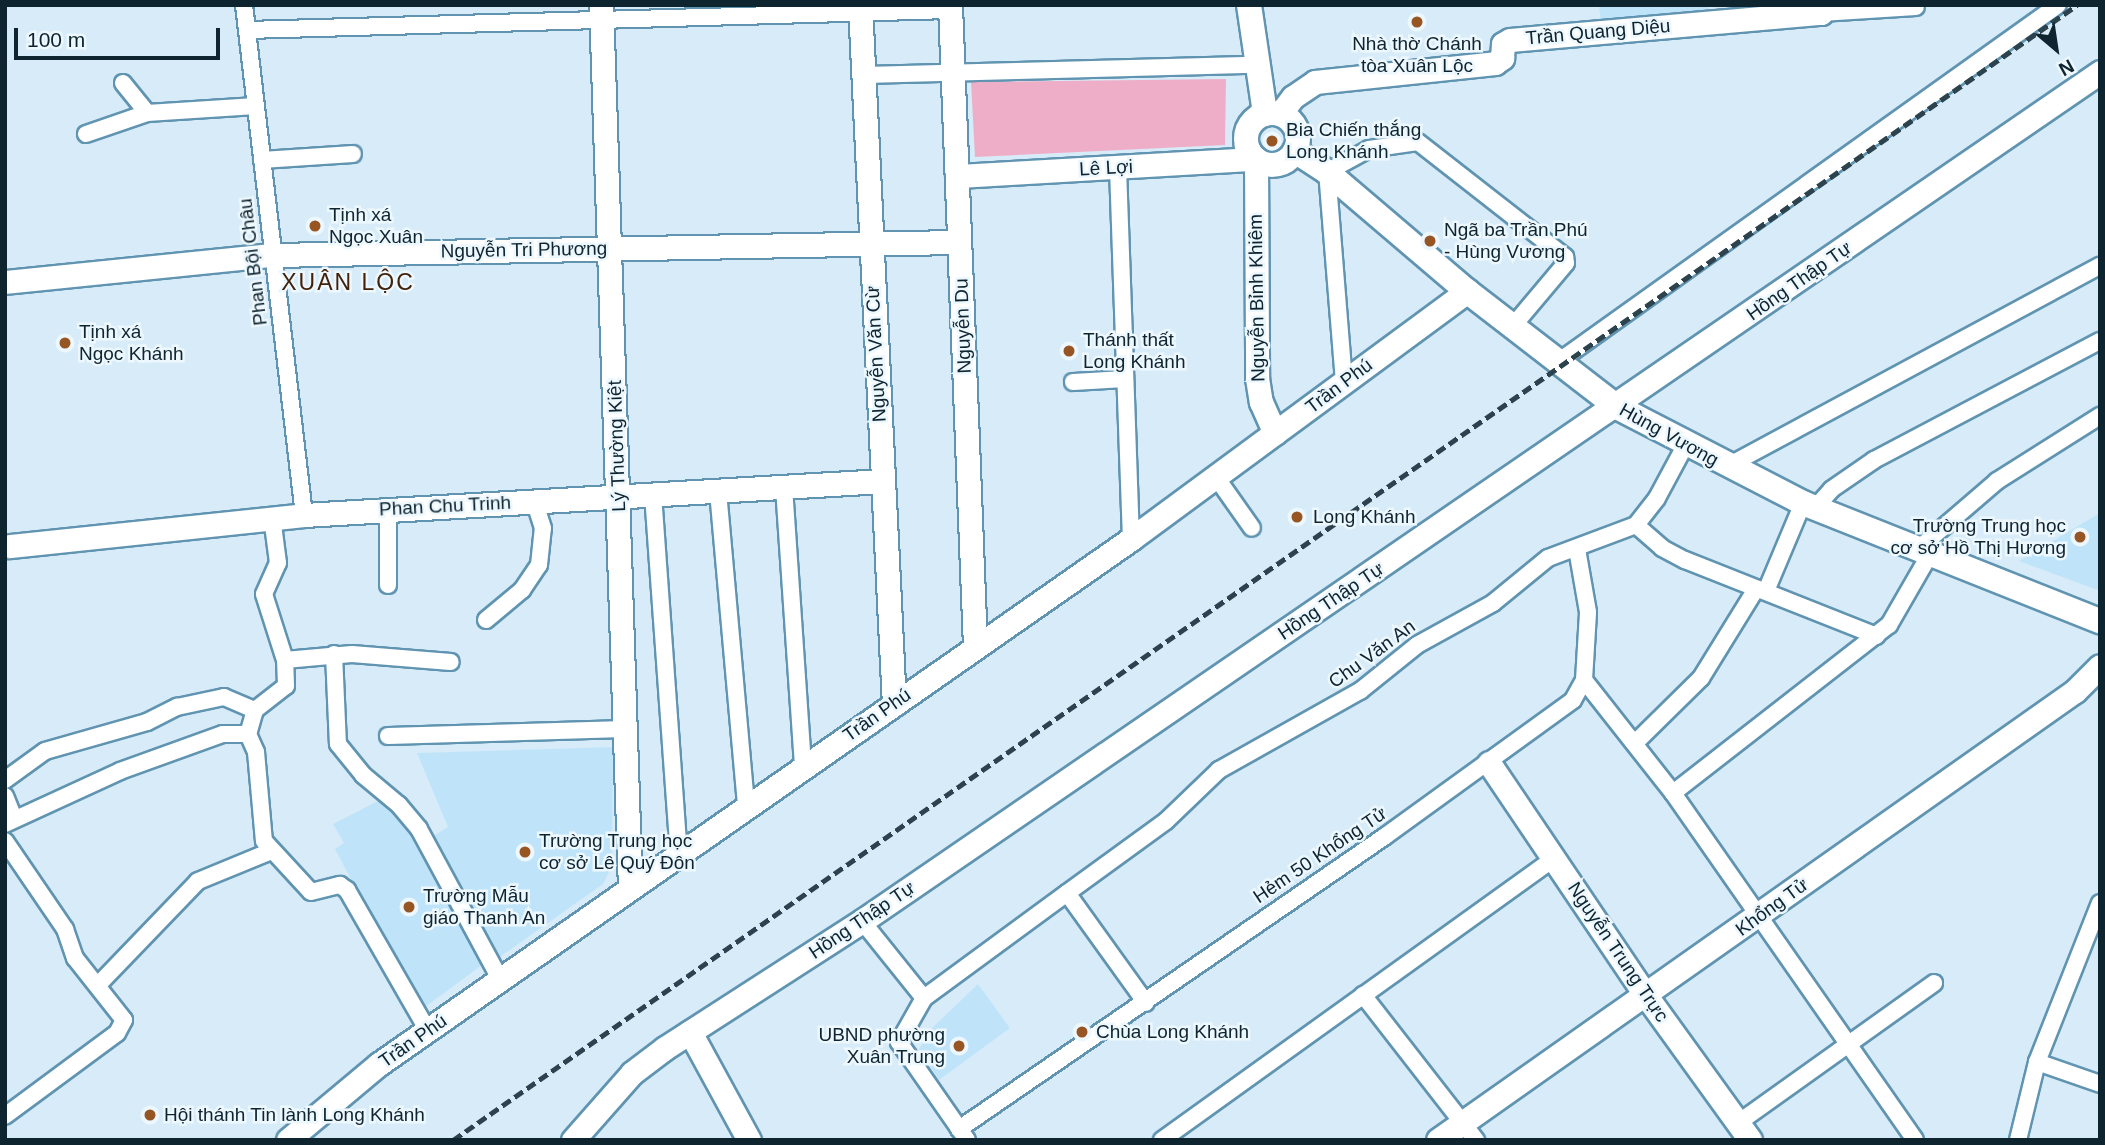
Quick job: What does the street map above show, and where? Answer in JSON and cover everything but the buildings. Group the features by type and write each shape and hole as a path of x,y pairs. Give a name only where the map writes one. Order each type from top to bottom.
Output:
{"main road":[{"path":"1249,5 1256,65 1272,114 1296,127 1295,151 1278,164 1256,159 1246,136 1253,121 1272,114"},
{"name":"Hùng Vương","path":"1295,151 1327,172 1467,291 1617,407 1726,467 1809,506 2100,621"}],"street":[{"name":"Phan Bội Châu","path":"244,5 304,514"},
{"path":"1558,362 2058,5"},
{"name":"Trần Quang Diệu","path":"1272,114 1315,82 1495,63 1502,58 1503,44 1510,40 1821,9 1916,7"},
{"path":"247,30 602,13 950,8"},
{"name":"Nguyễn Du","path":"950,8 975,646"},
{"name":"Nguyễn Văn Cừ","path":"860,9 894,704"},
{"name":"Lý Thường Kiệt","path":"602,13 630,888"},
{"path":"863,75 1256,65"},
{"name":"Hồng Thập Tự","path":"573,1140 632,1073 690,1032 862,921 1617,407 2100,72"},
{"path":"122,83 147,113"},
{"path":"86,134 147,113 256,106"},
{"path":"1344,382 1327,172 1369,149 1418,142 1560,252 1566,262 1513,326"},
{"path":"262,160 353,154"},
{"name":"Lê Lợi","path":"957,176 1256,159"},
{"name":"Nguyễn Bỉnh Khiêm","path":"1256,159 1257,378 1261,402 1275,433"},
{"path":"1118,168 1131,539"},
{"name":"Nguyễn Tri Phương","path":"5,282 273,255 959,242"},
{"path":"1726,467 2100,266"},
{"name":"Trần Phú","path":"288,1140 368,1072 1131,539 1467,291"},
{"path":"1635,743 1701,678 1761,590 1809,506 1874,460 2100,341"},
{"path":"1073,382 1125,379"},
{"path":"1673,793 1877,636 1899,612 1924,552 1997,481 2100,415"},
{"path":"1686,444 1657,498 1636,525 1671,553 1877,636"},
{"path":"1216,477 1252,528"},
{"name":"Phan Chu Trinh","path":"7,545 304,514 883,481"},
{"path":"784,486 803,767"},
{"path":"718,491 746,806"},
{"path":"653,494 679,853"},
{"path":"486,620 522,590 539,565 543,528 534,501"},
{"path":"388,510 388,585"},
{"path":"272,517 278,563 264,594 285,660 286,686 255,710 248,734 256,752 261,834 271,851 311,892 340,885 347,890 428,1031"},
{"name":"Chu Văn An","path":"923,998 1166,821 1219,770 1360,691 1417,645 1493,603 1548,558 1636,525"},
{"path":"1577,549 1588,601 1584,680 1673,793 1850,1042 1911,1135 1893,1140"},
{"path":"285,660 334,654 451,662"},
{"path":"334,654 338,744 363,775 398,805 419,829 500,979"},
{"name":"Khổng Tử","path":"1438,1140 1470,1131 1647,997 2075,691 2100,666"},
{"name":"Hẻm 50 Khổng Tử","path":"963,1134 1489,763 1573,700 1584,680"},
{"path":"5,780 45,751 147,722 177,707 224,697 255,710"},
{"path":"388,736 625,729"},
{"path":"5,796 10,821 120,771 223,734 248,734"},
{"name":"Nguyễn Trung Trực","path":"1489,763 1647,997 1744,1132"},
{"path":"5,841 65,929 75,958 121,1014 123,1027 5,1116"},
{"path":"98,985 198,881 271,851"},
{"path":"1162,1140 1555,858"},
{"path":"1067,893 1146,1003"},
{"path":"2018,1140 2037,1062 2100,903"},
{"path":"862,921 923,998 899,1042 963,1134"},
{"path":"1744,1132 1850,1042 1934,983"},
{"path":"1363,995 1470,1131"},
{"path":"690,1032 749,1140"},
{"path":"2037,1062 2100,1084"}],"shaded area":[{"path":"1599,5 1708,5 1709,14 1601,24"},
{"path":"1226,79 1225,145 975,157 971,82"},
{"name":"Trường Trung học cơ sở Hồ Thị Hương","path":"2100,513 2100,591 2019,561"},
{"name":"Trường Trung học cơ sở Lê Quý Đôn","path":"613,747 612,866 603,884 497,959 430,838 448,827 417,753"},
{"name":"Trường Mẫu giáo Thanh An","path":"380,800 411,826 482,965 417,1013 404,980 335,849 344,843 333,824"},
{"path":"978,984 1010,1028 939,1080 919,1049 932,1028"}],"railway":[{"path":"453,1140 2077,5"}],"place":[{"name":"Nhà thờ Chánh tòa Xuân Lộc","path":"1417,22"},
{"name":"Bia Chiến thắng Long Khánh","path":"1272,141"},
{"name":"Tịnh xá Ngọc Xuân","path":"315,226"},
{"name":"Ngã ba Trần Phú - Hùng Vương","path":"1430,241"},
{"name":"Tịnh xá Ngọc Khánh","path":"65,343"},
{"name":"Thánh thất Long Khánh","path":"1069,351"},
{"name":"Long Khánh","path":"1297,517"},
{"name":"Trường Trung học cơ sở Hồ Thị Hương","path":"2080,537"},
{"name":"Trường Trung học cơ sở Lê Quý Đôn","path":"525,852"},
{"name":"Trường Mẫu giáo Thanh An","path":"409,907"},
{"name":"Chùa Long Khánh","path":"1082,1032"},
{"name":"UBND phường Xuân Trung","path":"959,1046"},
{"name":"Hội thánh Tin lành Long Khánh","path":"150,1115"}],"district":[{"name":"XUÂN LỘC","path":"348,282"}]}
